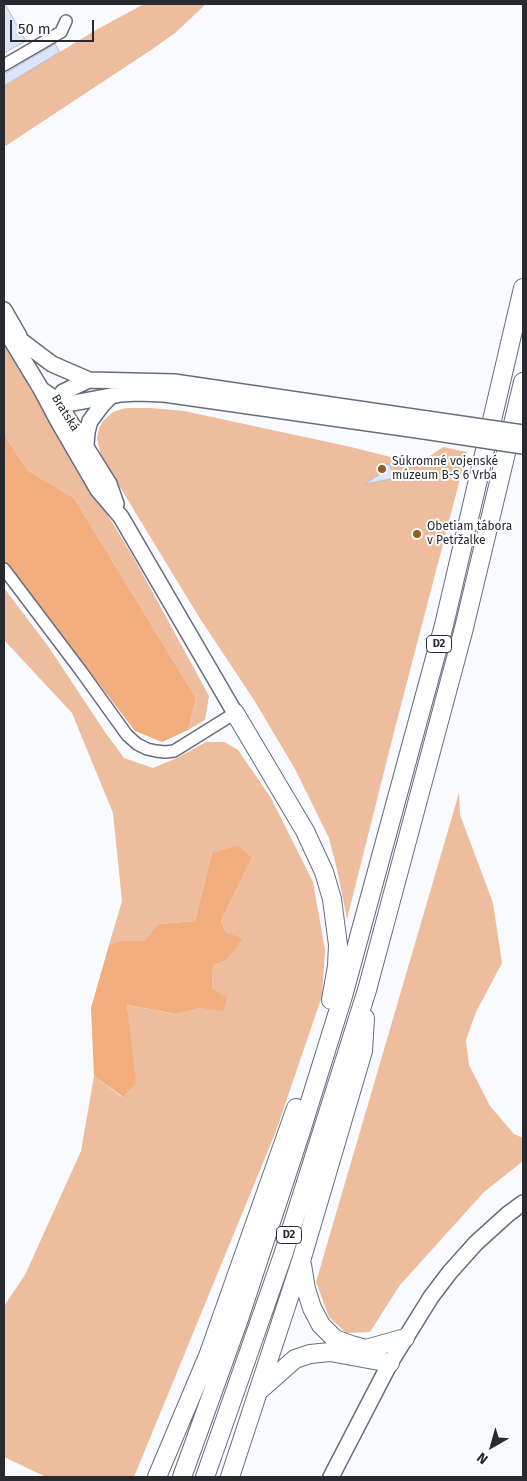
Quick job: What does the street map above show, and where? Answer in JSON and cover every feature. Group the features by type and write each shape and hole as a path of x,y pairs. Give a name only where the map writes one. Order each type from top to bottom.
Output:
{"highway":[{"name":"D2","path":"182,1477 239,1320 343,996 444,625 523,288"},
{"name":"D2","path":"205,1477 283,1254 367,990 463,632 523,382"},
{"path":"157,1477 208,1356 289,1129 333,992 337,966 336,924 332,899 324,872 305,831 235,713"},
{"path":"230,1477 301,1261 363,1052 367,990"},
{"path":"301,1261 306,1289 312,1308 322,1325 335,1339 351,1346 366,1349 405,1338"},
{"path":"208,1356 239,1320"},
{"path":"260,1389 295,1359 310,1354 330,1352 390,1364"}],"main road":[{"name":"Bratská","path":"4,310 109,484 121,518"},
{"name":"Bratská","path":"4,328 98,490 121,518 235,713"},
{"path":"23,342 52,364 89,380 174,382 426,425 523,446"},
{"path":"58,421 56,408 60,394 89,380"},
{"path":"41,389 58,401 68,404 138,393 164,394 426,425 523,433"},
{"path":"86,445 90,421 110,397"},
{"path":"331,1477 390,1364 431,1297 450,1272 476,1244 508,1214 523,1203"}],"street":[{"path":"4,65 62,32 66,21"},
{"path":"4,569 82,671 127,735 137,744 156,752 174,751 235,713"}],"shaded area":[{"path":"144,4 206,4 175,33 151,50 4,147 4,86 96,30"},
{"path":"4,345 135,560 209,696 205,720 188,730 196,698 74,498 27,470 4,434"},
{"path":"126,408 184,411 351,447 418,464 443,447 467,452 347,919 329,838 295,769 254,700 199,617 101,456 97,438 99,428 103,421 113,412"},
{"path":"4,434 27,470 74,498 196,698 188,730 162,742 135,731 4,560"},
{"path":"4,588 48,646 124,758 153,768 179,757 206,742 224,742 238,750 271,798 313,882 325,950 322,996 276,1131 134,1477 46,1477 4,1457 4,1306 25,1275 81,1151 94,1076 122,1097 130,1040 127,1005 174,1014 201,1008 212,988 213,966 228,959 242,938 226,932 221,921 252,858 212,853 195,921 158,924 144,941 118,941 109,945 122,901 113,813 72,713 4,640"},
{"path":"459,793 460,815 493,903 502,963 476,1012 466,1040 469,1065 490,1106 514,1134 523,1138 523,1161 484,1192 400,1285 370,1332 346,1333 329,1317 316,1282"},
{"path":"238,846 252,858 221,921 226,932 243,938 228,959 213,966 212,988 227,998 223,1011 201,1008 175,1014 127,1005 136,1083 123,1097 94,1076 91,1008 109,945 118,941 144,941 158,924 195,921 212,853"}],"building":[{"path":"4,4 26,41 4,53"},
{"path":"55,44 60,52 4,86 4,74"},
{"path":"389,464 393,472 391,479 365,484 380,474 378,466"}],"place":[{"name":"Súkromné vojenské múzeum B-S 6 Vrba","path":"382,469"},
{"name":"Obetiam tábora v Petržalke","path":"417,534"}]}
